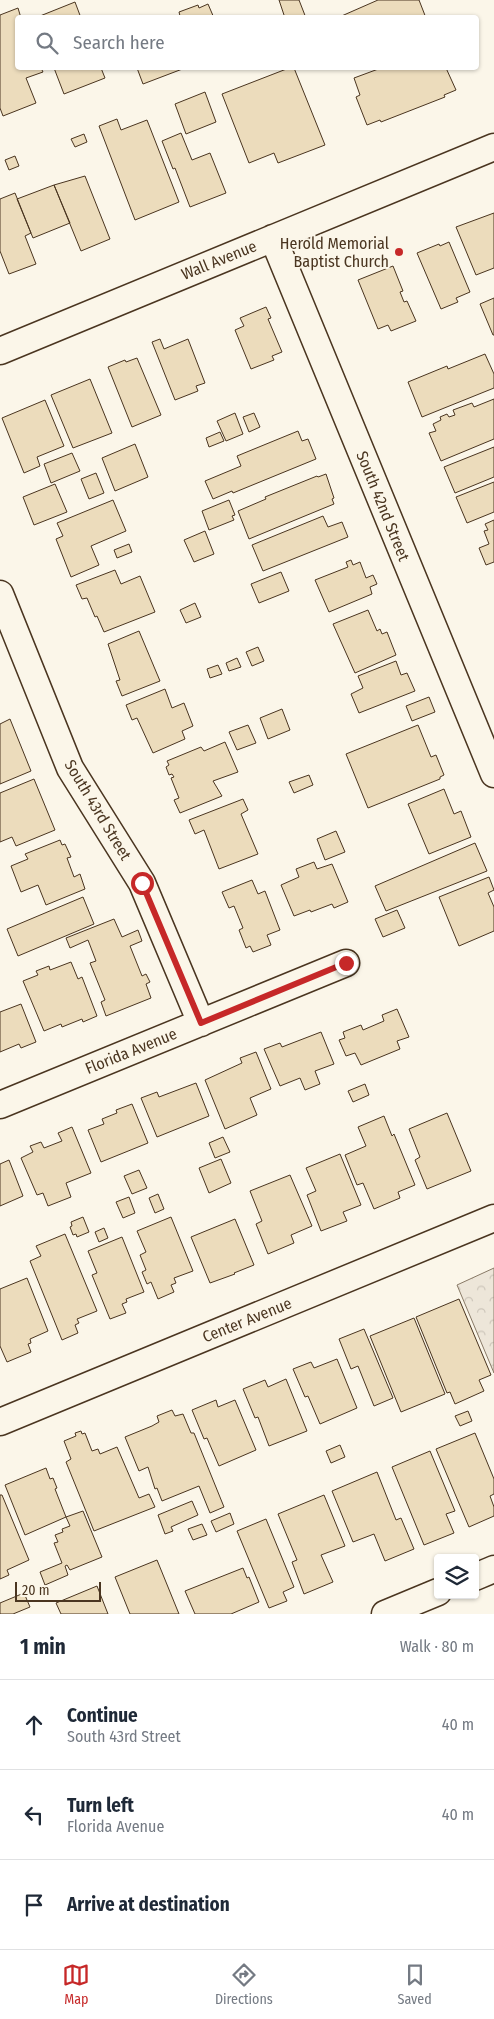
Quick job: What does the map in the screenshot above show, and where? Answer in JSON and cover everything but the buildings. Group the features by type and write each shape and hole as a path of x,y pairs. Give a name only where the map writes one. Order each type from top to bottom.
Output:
{"street":[{"name":"Wall Avenue","path":"0,351 494,147"},
{"name":"South 42nd Street","path":"273,238 494,774"},
{"name":"South 43rd Street","path":"0,594 70,768 142,883 201,1023"},
{"name":"Florida Avenue","path":"0,1105 346,963"},
{"name":"Center Avenue","path":"0,1422 494,1218"},
{"path":"479,1576 494,1570"},
{"path":"385,1614 434,1594"}],"green space":[{"path":"494,1268 494,1373 457,1285"}],"place":[{"name":"Herold Memorial Baptist Church","path":"399,252"}],"route":[{"path":"142,883 201,1023 346,963"}]}
